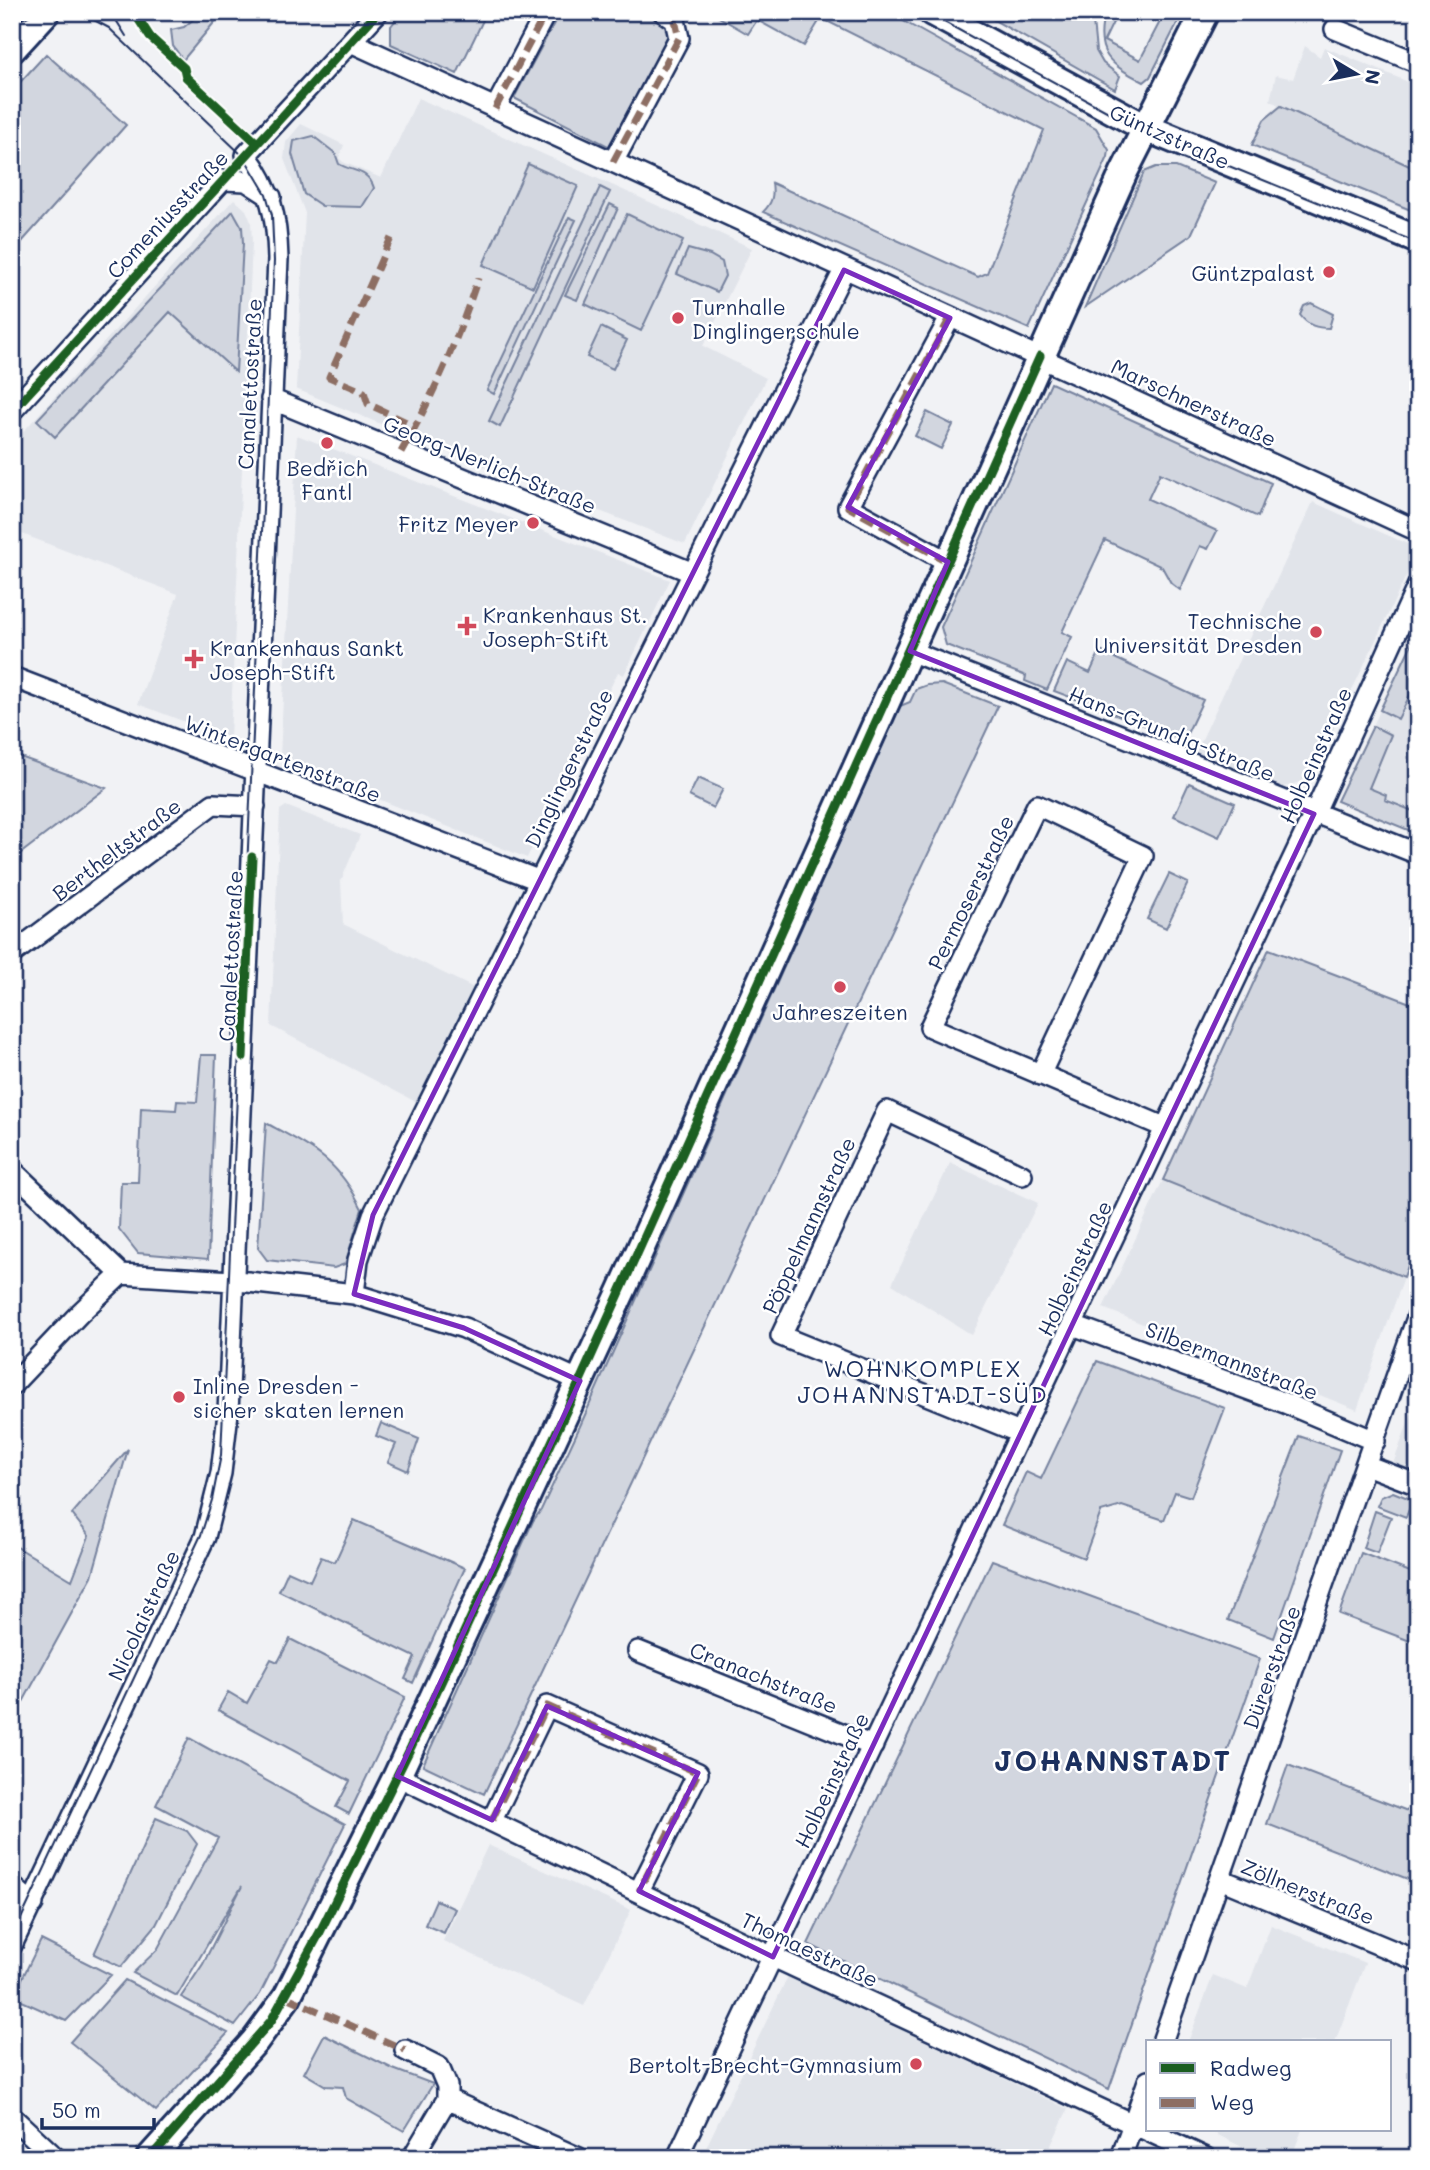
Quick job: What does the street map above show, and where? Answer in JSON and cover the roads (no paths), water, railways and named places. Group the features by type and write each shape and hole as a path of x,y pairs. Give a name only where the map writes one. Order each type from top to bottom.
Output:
{"main road":[{"path":"12,49 46,12"},
{"name":"Güntzstraße","path":"932,12 1144,127 1418,240"},
{"path":"150,2158 255,2041 287,1997 397,1776 580,1381 1144,127 1205,12"}],"street":[{"name":"Comeniusstraße","path":"246,155 378,12"},
{"path":"495,109 546,12"},
{"path":"613,162 679,38 676,20 663,12"},
{"path":"1335,29 1418,63"},
{"name":"Marschnerstraße","path":"351,42 1418,531"},
{"name":"Canalettostraße","path":"233,1281 278,234 271,197 260,174 246,155"},
{"name":"Comeniusstraße","path":"12,411 223,180 246,181 271,197"},
{"name":"Dinglingerstraße","path":"354,1294 358,1260 373,1215 691,572 844,270"},
{"path":"948,562 848,507 950,318"},
{"name":"Georg-Nerlich-Straße","path":"271,399 691,572"},
{"name":"Holbeinstraße","path":"677,2158 1314,814 1418,585"},
{"name":"Hans-Grundig-Straße","path":"910,651 1418,855"},
{"name":"Wintergartenstraße","path":"12,677 538,880"},
{"name":"Bertheltstraße","path":"12,954 213,804 255,806"},
{"name":"Permoserstraße","path":"1040,1075 1143,856 1037,805 930,1027 1040,1075 1164,1127"},
{"name":"Pöppelmannstraße","path":"1020,1433 781,1336 887,1111 1022,1175"},
{"path":"12,1170 121,1274 233,1281 354,1294 464,1328 580,1381"},
{"path":"12,1385 71,1321 121,1274"},
{"name":"Nicolaistraße","path":"12,1945 199,1548 216,1502 228,1413 233,1281"},
{"name":"Dürerstraße","path":"1163,2040 1418,1315"},
{"name":"Silbermannstraße","path":"1073,1325 1285,1403 1375,1441"},
{"path":"1366,1465 1418,1485"},
{"name":"Cranachstraße","path":"638,1651 873,1746"},
{"path":"492,1821 547,1706 698,1773 639,1891"},
{"name":"Thomaestraße","path":"397,1776 773,1957 1146,2131"},
{"name":"Zöllnerstraße","path":"1220,1879 1418,1961"},
{"path":"12,1886 33,1904"},
{"path":"405,2050 439,2067 447,2086 447,2099 412,2158"},
{"path":"1121,2158 1146,2087"},
{"path":"447,2099 579,2158"},
{"path":"12,2117 55,2158"},
{"name":"Thomaestraße","path":"1148,2132 1206,2158"}],"tram line":[{"path":"12,24 36,12"},
{"path":"12,1938 201,1535 212,1500 221,1455 274,261 272,215 266,194 244,157 109,28 79,12"},
{"path":"111,12 126,36"},
{"path":"926,12 1143,131 1418,243"}],"place":[{"name":"Güntzpalast","path":"1329,272"},
{"name":"Turnhalle Dinglingerschule","path":"678,318"},
{"name":"Bedřich Fantl","path":"327,443"},
{"name":"Fritz Meyer","path":"533,523"},
{"name":"Krankenhaus St. Joseph-Stift","path":"467,626"},
{"name":"Technische Universität Dresden","path":"1316,632"},
{"name":"Krankenhaus Sankt Joseph-Stift","path":"194,659"},
{"name":"Jahreszeiten","path":"840,987"},
{"name":"Inline Dresden - sicher skaten lernen","path":"179,1397"},
{"name":"Bertolt-Brecht-Gymnasium","path":"916,2064"}],"district":[{"name":"WOHNKOMPLEX JOHANNSTADT-SÜD","path":"923,1381"},
{"name":"JOHANNSTADT","path":"1113,1760"}]}
